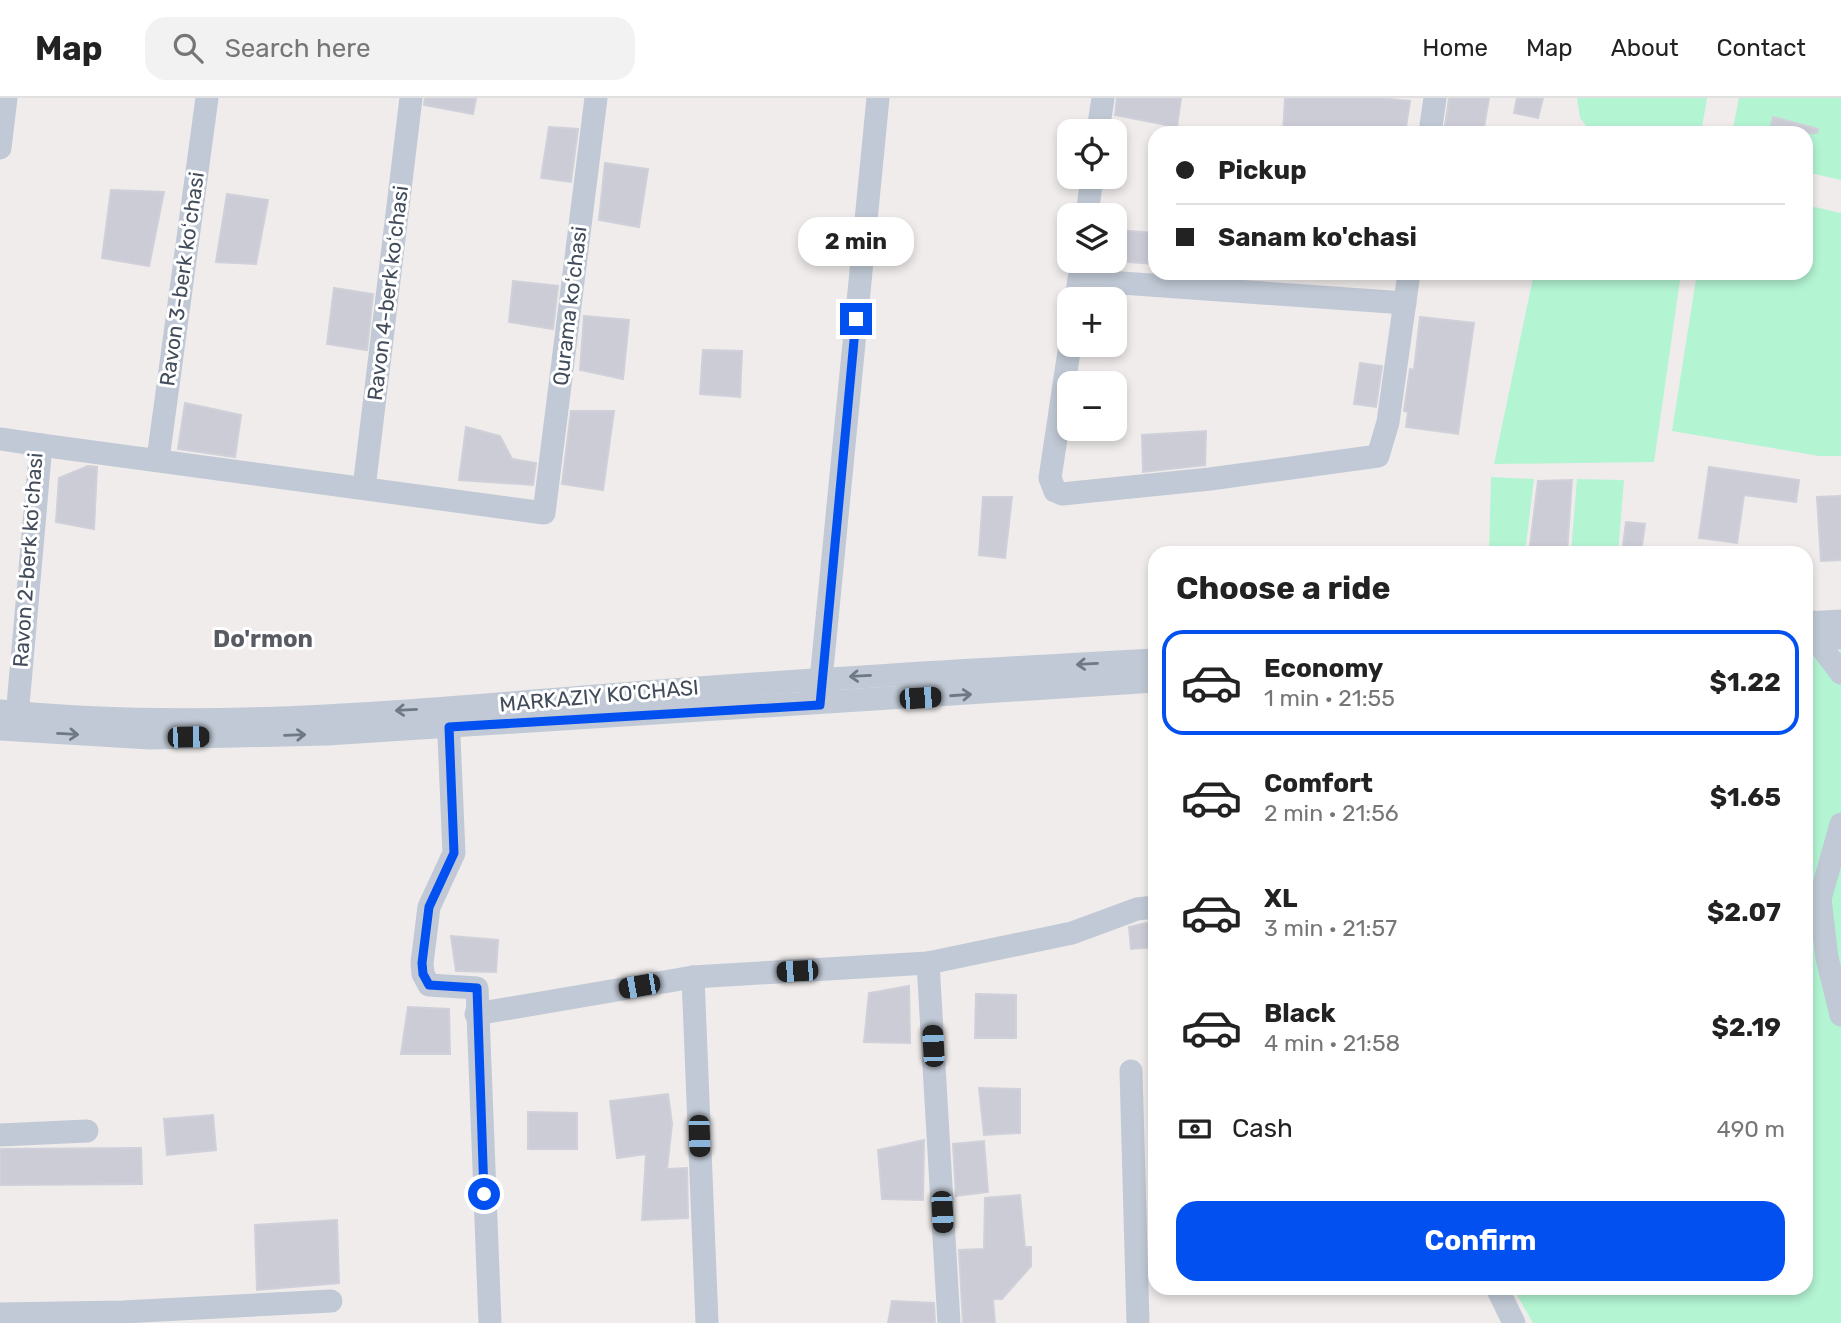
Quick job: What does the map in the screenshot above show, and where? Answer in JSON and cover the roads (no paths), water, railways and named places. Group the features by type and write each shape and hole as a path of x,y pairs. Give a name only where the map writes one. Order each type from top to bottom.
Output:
{"street":[{"path":"0,148 6,98"},
{"name":"Ravon 3-berk koʻchasi","path":"158,459 207,98"},
{"name":"Ravon 4-berk koʻchasi","path":"364,488 411,98"},
{"name":"Qurama koʻchasi","path":"364,488 544,513 596,98"},
{"path":"820,705 820,678 878,98"},
{"path":"1100,119 1103,98"},
{"path":"1431,126 1435,98"},
{"path":"1079,280 1405,303"},
{"path":"1068,357 1050,478 1055,491 1080,493 1378,456 1388,422 1408,280"},
{"name":"Ravon 2-berk koʻchasi","path":"0,439 40,444 8,721"},
{"path":"40,444 364,488"},
{"path":"1813,630 1841,621"},
{"path":"1813,631 1841,638"},
{"path":"1813,634 1841,673"},
{"name":"MARKAZIY KO'CHASI","path":"448,717 820,678 1148,660"},
{"path":"1020,667 1021,691"},
{"name":"MARKAZIY KO'CHASI","path":"8,721 448,717 820,705 1148,682"},
{"path":"448,717 454,853 429,907 423,974 429,985 477,988 490,1323"},
{"path":"1841,824 1820,899 1827,958 1841,1015"},
{"path":"476,1014 693,977 928,963 1072,933 1137,909 1148,908"},
{"path":"928,963 949,1323"},
{"path":"693,977 707,1323"},
{"path":"1131,1071 1138,1323"},
{"path":"0,1135 87,1131"},
{"path":"1500,1295 1514,1323"},
{"path":"0,1314 123,1318 331,1301"}],"district":[{"name":"Do'rmon","path":"263,639"}]}
